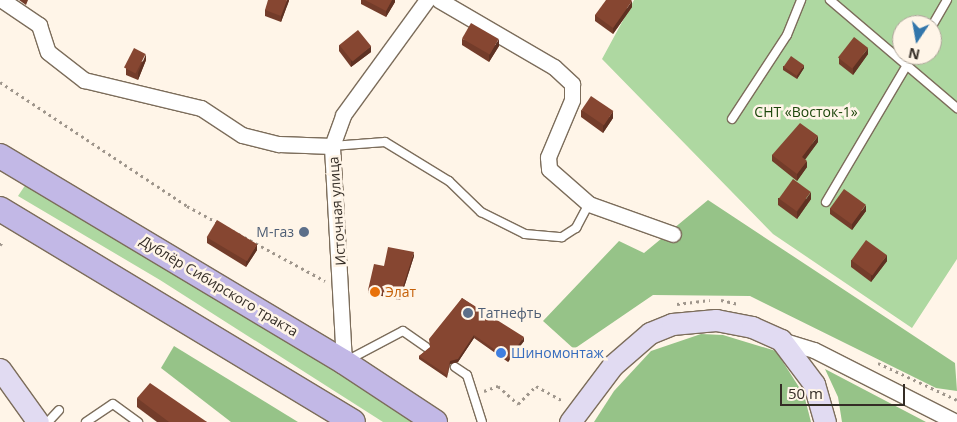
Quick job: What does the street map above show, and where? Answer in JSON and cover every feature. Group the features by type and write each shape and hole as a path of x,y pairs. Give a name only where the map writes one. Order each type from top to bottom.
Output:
{"main road":[{"name":"Дублёр Сибирского тракта","path":"0,156 344,362 435,422"},
{"path":"0,209 353,422"},
{"path":"570,413 632,346 672,324 735,322 782,340 814,384 825,422"},
{"path":"0,369 38,422"}],"street":[{"path":"2,0 39,25 48,52 84,80 201,108 252,137 279,144 332,146"},
{"name":"Источная улица","path":"344,362 343,291 332,146 343,115 427,0"},
{"path":"439,0 554,67 572,84 572,100 548,157 549,170 589,204 673,234"},
{"path":"782,340 814,350 956,422"}],"lane":[{"path":"732,119 787,35 802,0"},
{"path":"830,0 892,52"},
{"path":"938,15 947,0"},
{"path":"826,202 907,65 957,108"},
{"path":"332,146 384,142 449,180 481,212 524,234 562,237 576,228 589,204"},
{"path":"344,362 402,331 426,347"},
{"path":"455,367 467,375 482,422"},
{"path":"86,422 113,404 138,422"},
{"path":"48,422 59,410"}],"path":[{"path":"0,82 187,206 343,291"},
{"path":"0,245 3,241"},
{"path":"498,386 518,404 536,386 570,413"}],"green space":[{"name":"СНТ «Восток-1»","path":"634,0 957,0 957,259 912,328 773,234 602,59"},
{"path":"26,184 270,327 418,422 383,422 160,280 18,196"},
{"path":"708,200 955,363 957,391 936,388 750,296 653,295 574,349 543,321 619,241 644,253"},
{"path":"701,334 723,335 776,351 804,395 811,422 594,422 614,391 651,351"},
{"path":"174,346 298,422 231,422 161,368"},
{"path":"825,369 926,422 842,422 838,397"}],"building":[{"path":"268,0 287,0 281,16 265,10"},
{"path":"365,0 392,0 386,11"},
{"path":"606,0 632,1 613,28 595,15"},
{"path":"471,23 499,39 490,55 462,39"},
{"path":"358,30 371,46 353,61 339,45"},
{"path":"854,37 868,48 852,69 838,57"},
{"path":"134,48 146,54 136,74 124,68"},
{"path":"791,56 804,65 797,76 784,67"},
{"path":"591,96 613,111 604,125 581,110"},
{"path":"800,123 818,136 802,157 807,161 797,174 772,155"},
{"path":"793,179 811,192 797,211 779,198"},
{"path":"844,189 866,205 852,224 830,208"},
{"path":"217,220 257,244 247,261 207,237"},
{"path":"866,240 887,255 872,276 851,260"},
{"path":"388,247 414,252 400,296 368,290 374,264 384,266"},
{"path":"462,298 524,337 508,359 474,335 458,359 450,361 447,375 419,356 430,347 429,339"},
{"path":"150,383 207,422 169,422 137,398"}],"place":[{"name":"М-газ","path":"304,232"},
{"name":"Элат","path":"375,292"},
{"name":"Татнефть","path":"468,313"},
{"name":"Шиномонтаж","path":"501,353"}]}
